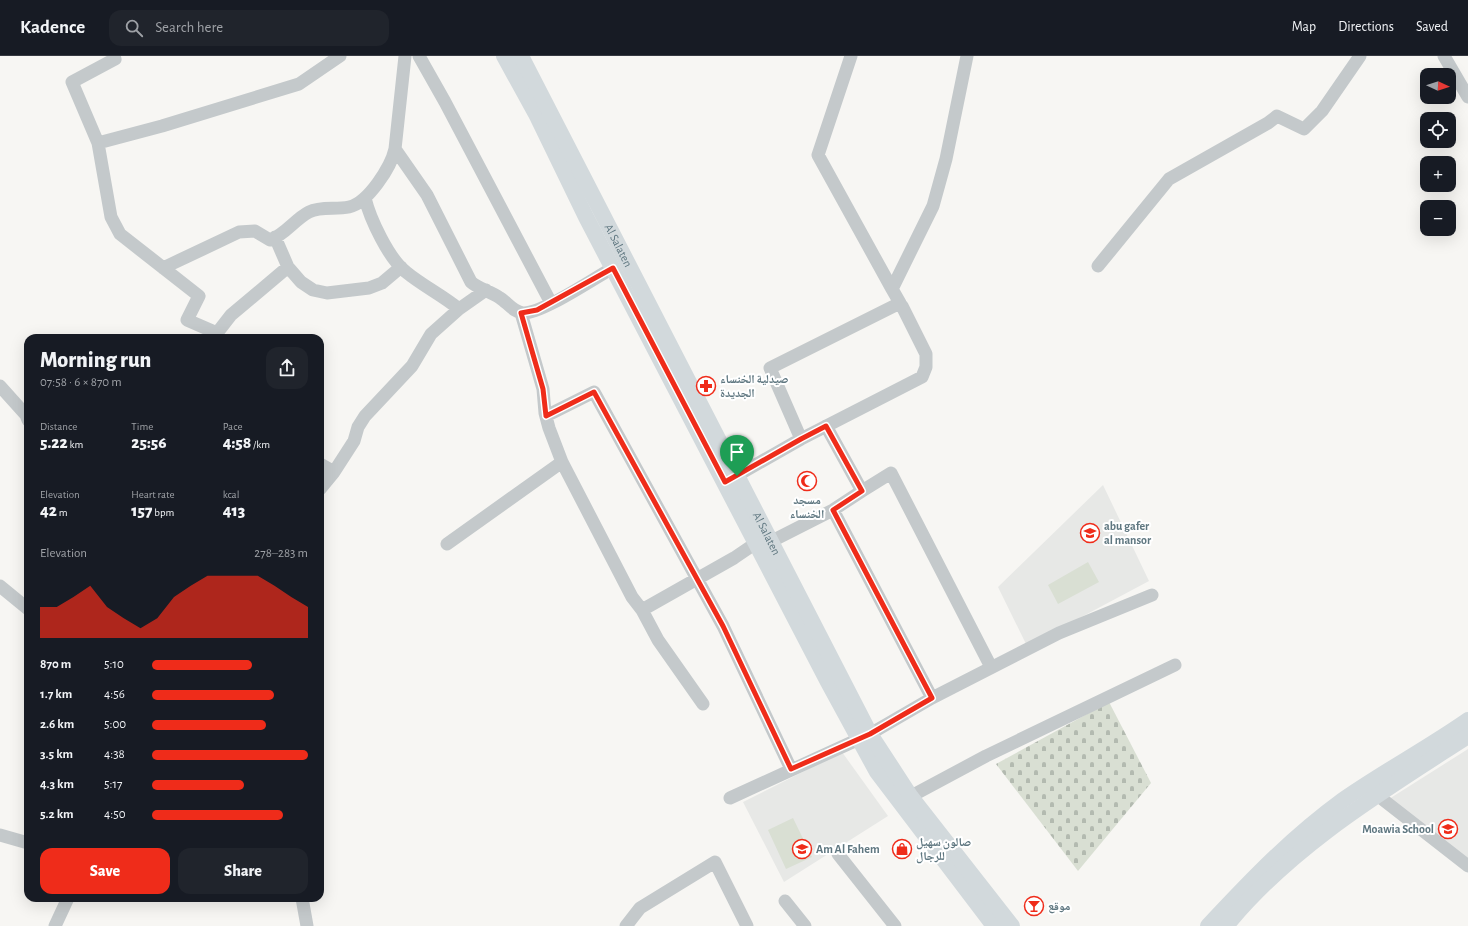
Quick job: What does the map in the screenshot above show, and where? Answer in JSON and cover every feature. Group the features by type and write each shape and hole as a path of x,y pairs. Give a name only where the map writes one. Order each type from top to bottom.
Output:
{"main road":[{"name":"Al Salaten","path":"504,56 537,116 586,217 613,268 731,479"},
{"name":"Al Salaten","path":"522,56 762,544 864,736 878,772 905,800 1012,926"},
{"path":"1208,926 1274,856 1343,800 1468,720"},
{"path":"1226,926 1267,883 1295,858 1377,795 1468,736"},
{"name":"Al Salaten","path":"905,800 994,926"}],"street":[{"path":"114,56 115,58 72,82 98,143 111,217 120,234 199,296 187,320 217,333 231,315 288,267"},
{"path":"98,143 162,126 299,84 340,56"},
{"path":"163,268 240,232 248,230 255,231 270,240 312,210 349,207 358,204 365,198 374,189 393,158 405,56"},
{"path":"419,56 449,109 551,303"},
{"path":"801,439 770,368 900,303 818,155 851,56"},
{"path":"892,288 933,206 946,159 967,56"},
{"path":"1098,266 1169,179 1268,123 1277,116 1304,129 1322,111 1360,56"},
{"path":"1444,56 1468,97"},
{"path":"395,149 427,195 466,275 477,287 501,298 516,311 521,313 537,310 613,268"},
{"path":"365,198 371,218 392,255 401,267 419,281 446,298 459,309"},
{"path":"276,237 288,267 300,282 312,290 326,293 368,288 382,283 401,267"},
{"path":"324,485 354,441 358,427 365,416 412,366 431,334 459,309 486,290"},
{"path":"731,479 801,439 918,380 924,372 927,363 926,354 902,306"},
{"path":"521,313 543,389 546,416 562,462 621,577 642,610 658,640 704,704"},
{"path":"0,386 24,413"},
{"path":"546,416 594,392 723,626 791,769"},
{"path":"826,426 862,491"},
{"path":"447,544 562,462"},
{"path":"324,466 334,472"},
{"path":"642,610 762,544 833,510 891,473 991,667"},
{"path":"833,510 932,698"},
{"path":"0,586 24,607"},
{"path":"730,798 864,736 932,698 1059,633 1152,595"},
{"path":"905,800 986,756 1175,665"},
{"path":"1377,795 1468,866"},
{"path":"0,835 24,842"},
{"path":"838,854 895,926"},
{"path":"626,926 640,908 715,862 746,926"},
{"path":"785,901 805,926"},
{"path":"55,926 66,902"},
{"path":"303,902 308,926"}],"shaded area":[{"name":"abu gafer al mansor","path":"1103,485 1149,581 1027,646 998,587"},
{"name":"Moawia School","path":"1468,749 1468,859 1389,799"},
{"name":"Am Al Fahem","path":"842,752 888,816 784,882 743,802"}],"green space":[{"path":"1088,562 1099,582 1058,604 1048,585"},
{"path":"1109,702 1151,783 1078,871 996,764"},
{"path":"793,818 812,857 786,869 768,830"}],"place":[{"name":"صيدلية الخنساء الجديدة","path":"706,386"},
{"name":"مسجد الخنساء","path":"807,481"},
{"name":"abu gafer al mansor","path":"1090,533"},
{"name":"Moawia School","path":"1448,829"},
{"name":"Am Al Fahem","path":"802,849"},
{"name":"صالون سهيل للرجال","path":"902,849"},
{"name":"موقع","path":"1034,906"}],"route":[{"path":"613,268 725,482 737,476 826,426 862,491 833,510 932,698 870,734 858,738 791,769 723,626 594,392 546,416 543,389 521,313 537,310 613,268"}]}
